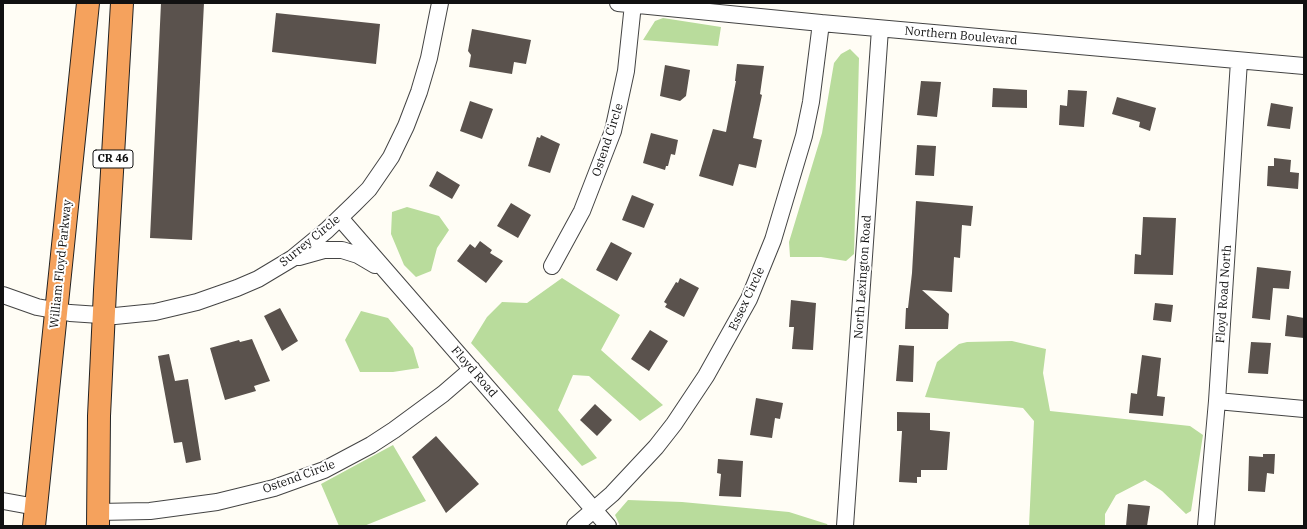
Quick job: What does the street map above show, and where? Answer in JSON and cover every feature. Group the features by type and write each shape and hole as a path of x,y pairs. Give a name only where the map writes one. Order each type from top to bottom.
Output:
{"highway":[{"name":"William Floyd Parkway","path":"35,517 55,311 88,3"},
{"name":"CR 46","path":"98,519 99,416 105,282 122,3"}],"street":[{"name":"Surrey Circle","path":"3,295 23,303 55,311 104,316 155,312 197,302 258,279 293,258 340,218 369,189 391,157 406,126 425,74 440,3"},
{"name":"Northern Boulevard","path":"625,4 880,29 1304,66"},
{"name":"Ostend Circle","path":"552,266 582,211 613,131 626,71 625,4"},
{"name":"Essex Circle","path":"575,526 594,511 633,472 674,424 713,365 749,299 773,240 804,136 811,102 821,23"},
{"name":"North Lexington Road","path":"846,526 880,29"},
{"name":"Floyd Road North","path":"1206,526 1239,61"},
{"name":"Floyd Road","path":"340,218 608,526"},
{"path":"293,258 324,250 342,250 358,255 387,272"},
{"name":"Ostend Circle","path":"98,519 217,502 274,488 324,470 371,445 394,430 443,394 472,369"},
{"path":"1216,401 1304,409"},
{"path":"3,501 35,517"}],"green space":[{"path":"663,18 721,27 718,46 643,40 655,21"},
{"path":"850,49 859,58 854,254 846,261 821,257 790,257 789,242 822,133 834,63 841,54"},
{"path":"407,207 439,216 449,230 437,248 431,271 416,277 404,265 391,234 392,212"},
{"path":"562,278 620,315 601,350 663,405 640,421 589,376 573,375 558,410 597,458 582,466 471,343 487,317 502,302 527,303"},
{"path":"361,311 388,318 413,348 419,368 393,372 360,372 345,340"},
{"path":"1012,341 1046,349 1043,373 1050,411 1190,426 1203,435 1191,511 1186,514 1162,491 1145,480 1116,495 1105,514 1105,526 1029,526 1034,421 1023,408 925,397 937,362 959,344 967,342"},
{"path":"393,445 426,501 364,526 339,526 321,484"},
{"path":"628,500 682,502 789,512 827,524 828,526 620,526 615,515"}],"building":[{"path":"161,3 204,3 192,240 150,238"},
{"path":"276,13 380,24 376,64 272,52"},
{"path":"472,29 531,40 526,64 514,62 512,74 469,67 471,55 468,51"},
{"path":"737,64 764,66 760,94 762,95 753,138 762,140 756,168 739,164 733,186 699,176 713,129 726,132 736,81"},
{"path":"665,65 690,70 686,96 680,101 660,96"},
{"path":"921,81 941,82 937,117 917,115"},
{"path":"993,88 1027,90 1027,108 992,107"},
{"path":"1068,90 1087,91 1084,127 1059,125 1060,105 1067,106"},
{"path":"1117,97 1156,108 1150,131 1139,127 1140,122 1112,114"},
{"path":"470,101 493,109 482,139 460,131"},
{"path":"1271,103 1293,107 1290,129 1267,126"},
{"path":"651,133 678,140 675,155 671,154 668,166 666,166 665,170 643,163"},
{"path":"541,135 560,144 550,173 528,166 537,137 540,138"},
{"path":"917,145 936,146 934,176 915,175"},
{"path":"1274,158 1291,160 1290,172 1299,173 1298,189 1267,186 1268,166 1274,166"},
{"path":"437,171 460,185 452,199 429,186"},
{"path":"632,195 654,204 644,228 622,220"},
{"path":"916,201 973,206 971,226 962,225 960,258 954,257 952,292 922,290 949,314 948,329 905,329 906,308 908,308 912,273"},
{"path":"511,203 531,215 518,238 497,226"},
{"path":"1143,217 1176,218 1173,275 1134,274 1135,254 1141,255"},
{"path":"480,241 492,250 490,253 503,261 486,283 457,261 470,244 475,248"},
{"path":"611,242 632,253 617,281 596,270"},
{"path":"1257,267 1291,271 1289,289 1273,288 1270,320 1252,318"},
{"path":"680,278 699,288 684,317 665,307 667,304 664,302"},
{"path":"791,300 816,303 813,350 792,349 794,327 789,327"},
{"path":"1155,303 1173,305 1171,322 1153,320"},
{"path":"280,308 298,341 282,351 264,316"},
{"path":"1287,315 1304,318 1304,338 1285,336"},
{"path":"650,330 668,341 649,371 631,359"},
{"path":"252,339 270,381 254,386 256,391 225,400 210,348 239,340 240,342"},
{"path":"1251,342 1271,343 1268,374 1248,373"},
{"path":"899,345 914,346 913,382 896,381"},
{"path":"169,354 175,381 188,379 201,460 186,463 182,442 174,443 158,356"},
{"path":"1142,355 1161,358 1157,396 1165,397 1163,416 1129,413 1131,393 1137,394"},
{"path":"756,398 783,403 780,419 775,418 772,438 750,435"},
{"path":"595,404 612,420 597,436 580,420"},
{"path":"897,412 930,413 930,430 950,432 947,470 921,470 921,477 917,477 917,483 899,482 902,431 897,431"},
{"path":"436,436 479,484 446,513 412,457"},
{"path":"1263,454 1275,454 1274,474 1267,473 1265,492 1248,491 1249,456 1263,457"},
{"path":"718,459 743,461 741,497 719,496 721,474 717,473"},
{"path":"1128,504 1150,506 1147,526 1126,526"}]}
